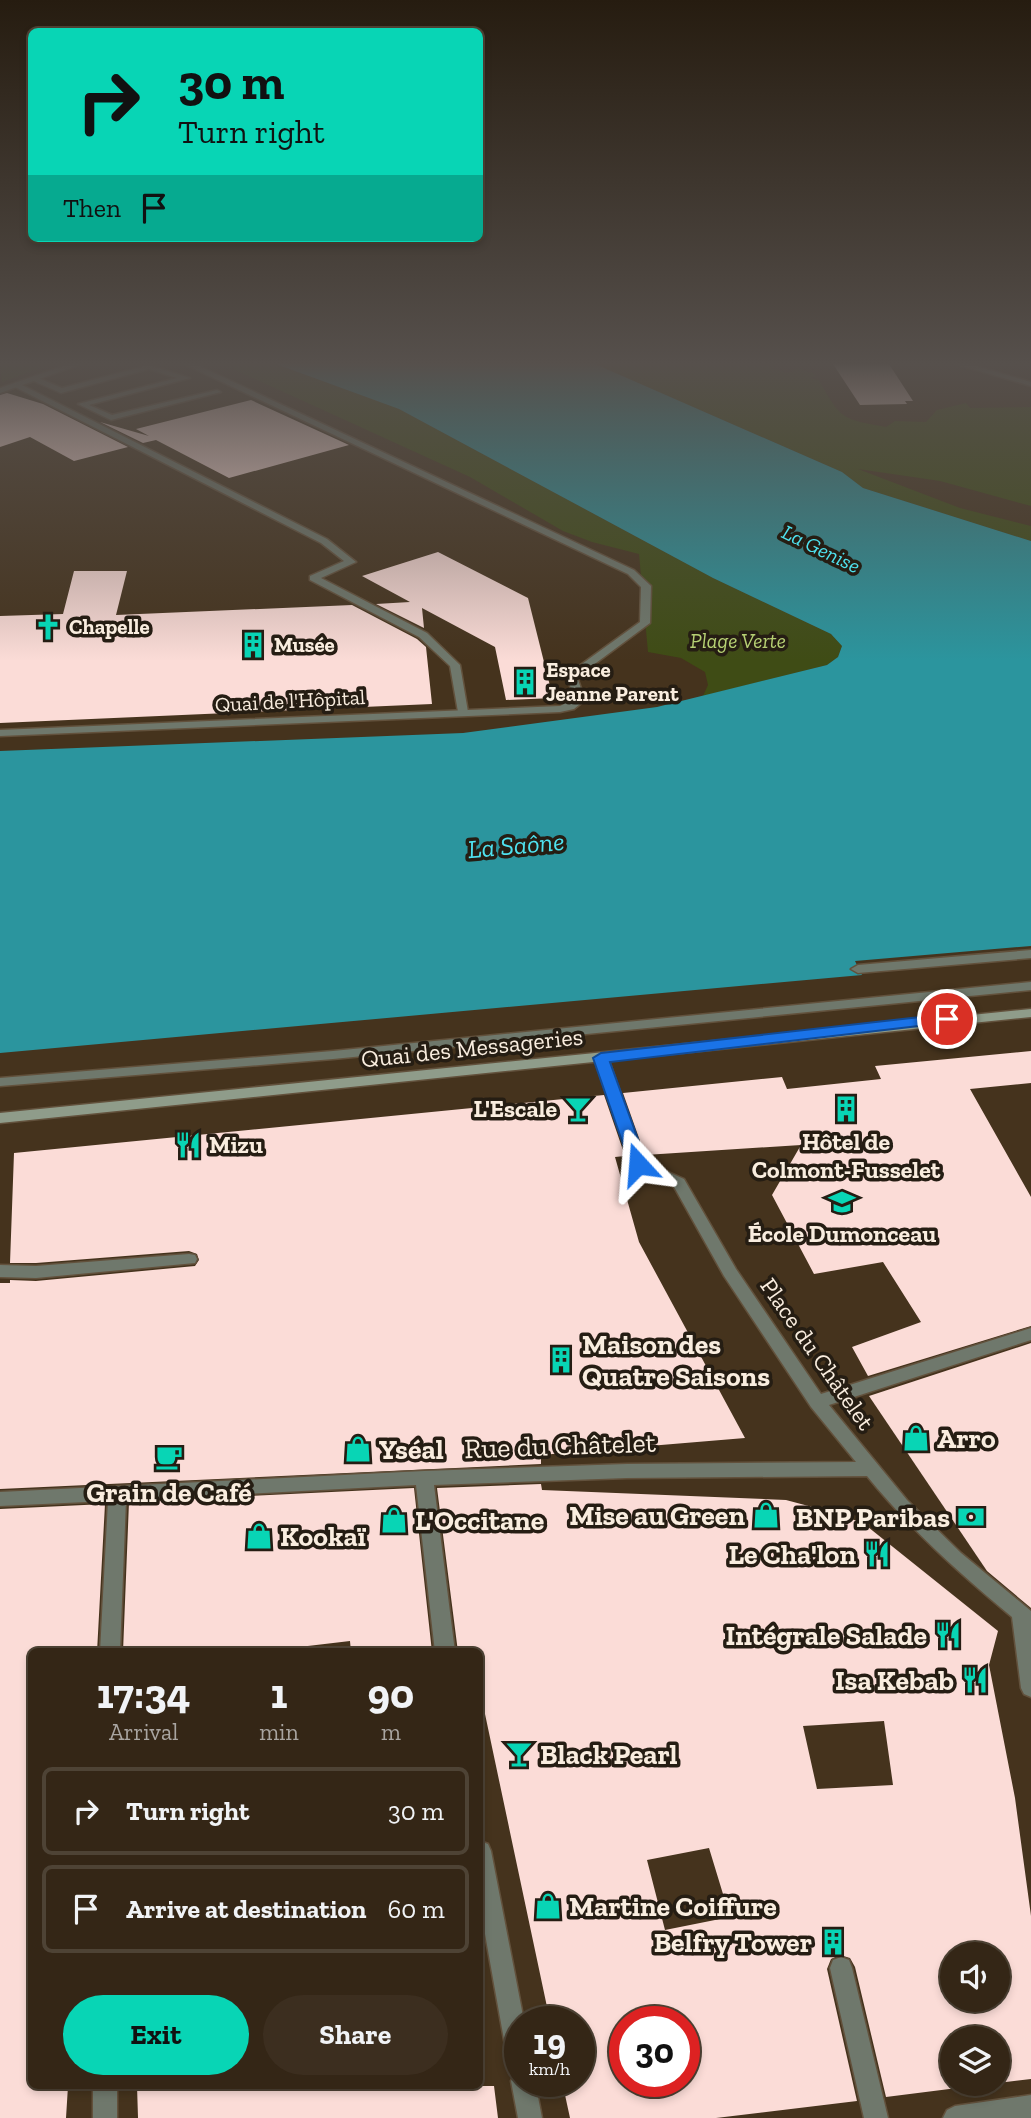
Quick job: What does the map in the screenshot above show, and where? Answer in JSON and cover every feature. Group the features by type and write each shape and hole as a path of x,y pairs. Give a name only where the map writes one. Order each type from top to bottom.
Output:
{"main road":[{"name":"Quai des Messageries","path":"0,1118 601,1058 947,1019 1031,1013"}],"street":[{"path":"171,463 324,541 351,562 313,578 423,635 455,665 463,712"},
{"name":"Quai de l'Hôpital","path":"0,733 560,709 570,707 580,700 572,676 645,623 646,586 631,572 402,463"},
{"path":"858,969 1031,954"},
{"name":"Quai des Messageries","path":"0,1082 346,1053 1031,986"},
{"name":"Place du Châtelet","path":"601,1058 638,1164 679,1182 730,1272 817,1402 901,1505 954,1558 1026,1619"},
{"path":"0,1270 36,1272 189,1259"},
{"path":"817,1402 1031,1334"},
{"name":"Rue du Châtelet","path":"0,1499 424,1478 653,1470 870,1469"},
{"path":"424,1478 445,1648"},
{"path":"110,1648 117,1495"},
{"path":"1026,1619 1031,1688"},
{"path":"483,1867 509,2006"},
{"path":"841,1968 876,2118"},
{"path":"105,2089 105,2118"},
{"path":"526,2097 530,2118"},
{"path":"955,2118 1031,2107"}],"green space":[{"name":"Plage Verte","path":"439,463 499,463 713,578 831,634 842,646 838,657 827,665 703,696 708,685 705,672 681,658 648,652 639,554 592,542 563,531 470,477"},
{"path":"821,463 1031,463 1031,506 940,481 858,469 960,508 1031,526 1031,541 863,488 842,472"}],"water":[{"path":"499,463 821,463 842,472 863,488 1031,541 1031,946 855,961 862,975 0,1053 0,751 463,733 657,707 827,665 838,657 842,646 831,634 713,578"}],"building":[{"path":"200,463 284,463 229,478"},
{"path":"438,552 528,598 553,698 506,700 495,647 422,608 424,628 376,604 410,602 362,576"},
{"path":"74,571 127,571 116,615 352,605 417,639 426,647 432,704 0,723 0,616 63,614"},
{"path":"1031,1051 1031,1083 970,1089 1031,1197 1031,1326 868,1376 852,1347 921,1322 883,1262 814,1274 772,1195 801,1145 645,1155 623,1093 782,1077 787,1089 881,1079 875,1066"},
{"path":"604,1095 625,1156 615,1157 639,1242 745,1438 541,1455 541,1464 0,1489 0,1283 10,1283 10,1280 36,1281 195,1266 199,1260 197,1254 189,1251 10,1263 14,1153"},
{"path":"1031,1343 1031,1608 987,1571 869,1396"},
{"path":"541,1484 542,1490 786,1500 863,1523 998,1631 989,1665 1015,1798 1031,1916 1031,2079 1010,2082 1010,2026 940,2026 940,2090 886,2097 855,1967 850,1958 840,1955 831,1959 827,1969 857,2101 716,2118 570,2118 565,2097 595,2097 595,2006 547,2006 483,1714 483,1648 457,1648 437,1488","holes":["884,1721 893,1785 817,1789 803,1726","709,1848 730,1917 665,1930 647,1860"]},
{"path":"414,1488 432,1648 351,1648 350,1641 291,1648 123,1648 129,1502"},
{"path":"105,1504 97,1648 28,1648 28,2089 68,2089 66,2118 0,2118 0,1509"},
{"path":"483,2086 494,2086 498,2118 138,2118 137,2089 483,2089"}],"place":[{"name":"Chapelle","path":"48,627"},
{"name":"Musée","path":"253,645"},
{"name":"Espace Jeanne Parent","path":"525,682"},
{"name":"L'Escale","path":"578,1109"},
{"name":"Hôtel de Colmont-Fusselet","path":"846,1109"},
{"name":"Mizu","path":"188,1145"},
{"name":"École Dumonceau","path":"842,1202"},
{"name":"Maison des Quatre Saisons","path":"561,1360"},
{"name":"Arro","path":"916,1438"},
{"name":"Yséal","path":"358,1449"},
{"name":"Grain de Café","path":"169,1457"},
{"name":"Mise au Green","path":"766,1515"},
{"name":"BNP Paribas","path":"971,1517"},
{"name":"L'Occitane","path":"394,1520"},
{"name":"Kookaï","path":"259,1536"},
{"name":"Le Cha'lon","path":"877,1554"},
{"name":"Intégrale Salade","path":"948,1635"},
{"name":"Isa Kebab","path":"975,1680"},
{"name":"Black Pearl","path":"519,1754"},
{"name":"Martine Coiffure","path":"548,1906"},
{"name":"Belfry Tower","path":"833,1942"}],"route":[{"path":"638,1164 601,1058 947,1019"}],"water label":[{"name":"La Genise","path":"821,549"},
{"name":"La Saône","path":"516,845"}]}
